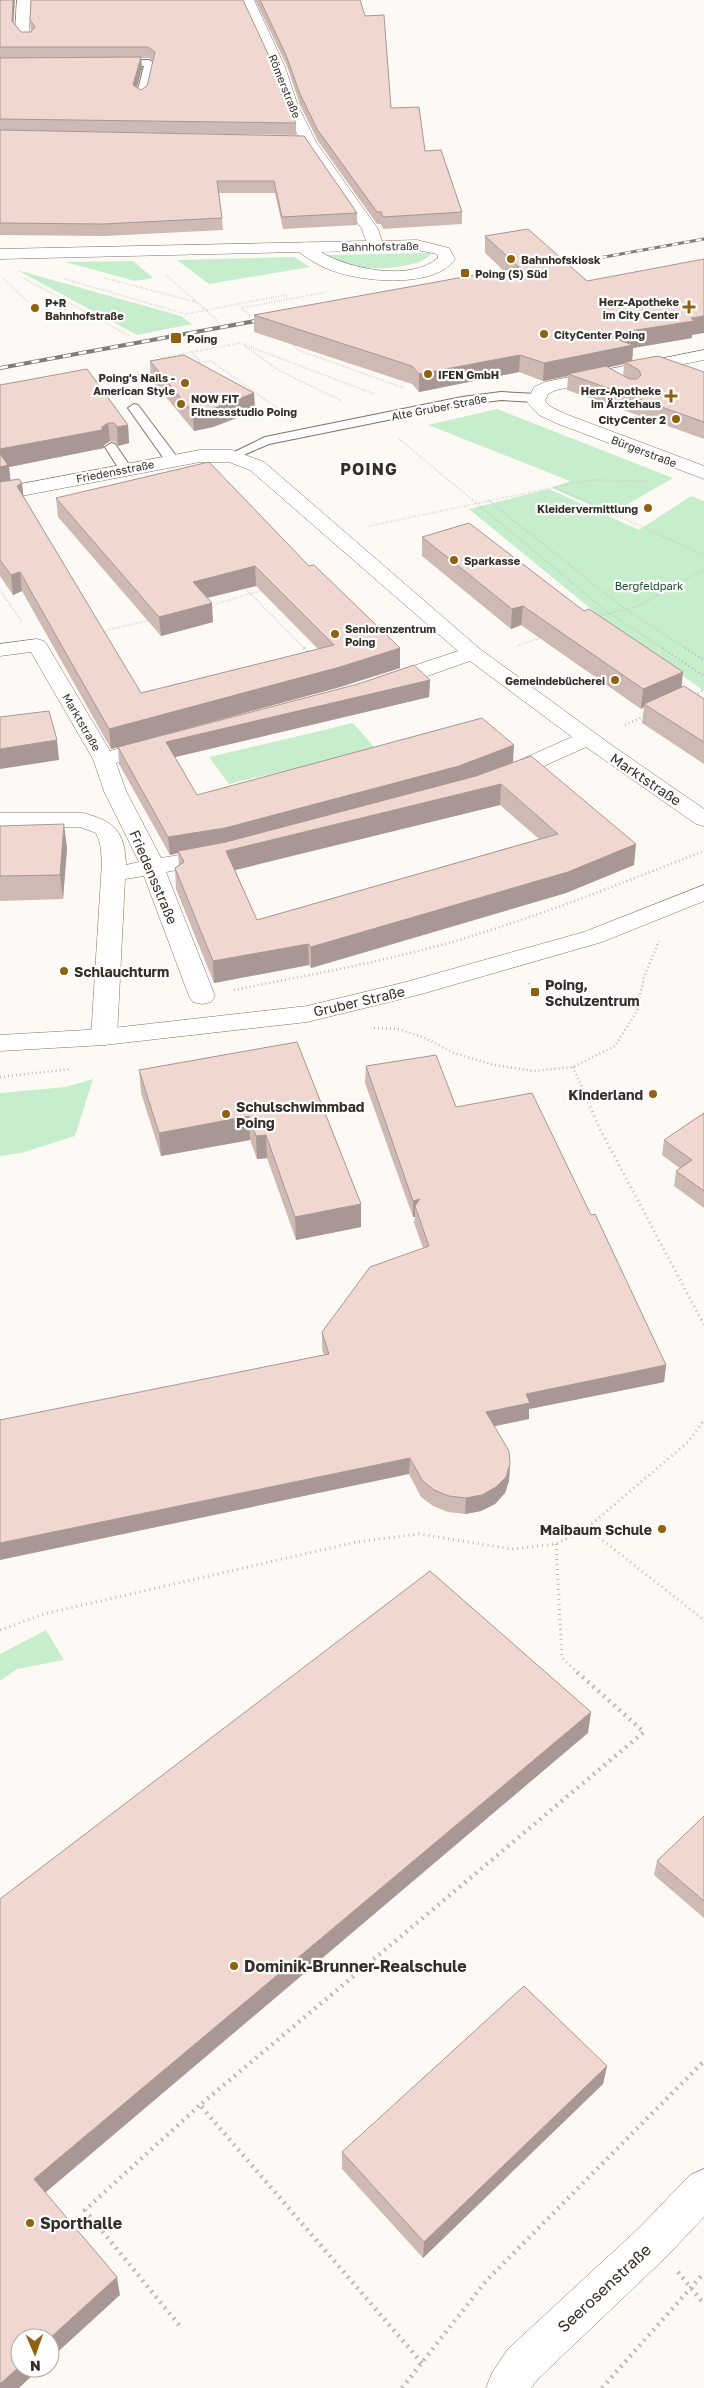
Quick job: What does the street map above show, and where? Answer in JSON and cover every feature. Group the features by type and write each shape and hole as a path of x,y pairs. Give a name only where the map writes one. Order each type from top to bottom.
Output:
{"street":[{"path":"24,0 22,32 27,38"},
{"name":"Römerstraße","path":"247,0 278,67 291,106 310,142 370,229 375,246"},
{"path":"291,142 310,142"},
{"name":"Bahnhofstraße","path":"0,254 417,245 444,251 447,259 438,267 418,272 379,274 342,269 302,248"},
{"path":"537,398 540,391 552,386 704,355"},
{"name":"Bürgerstraße","path":"537,398 536,402 545,411 562,419 704,473"},
{"name":"Friedensstraße","path":"0,494 172,460 200,456 232,456"},
{"name":"Marktstraße","path":"232,456 257,466 474,653 588,738 704,819"},
{"path":"0,650 37,645"},
{"name":"Marktstraße","path":"37,645 104,759 170,741"},
{"path":"368,688 474,653"},
{"path":"484,783 588,738"},
{"name":"Friedensstraße","path":"104,759 115,791 147,853 202,996"},
{"name":"Friedensstraße","path":"0,820 83,820 105,829 112,843 113,874 104,1037"},
{"path":"113,874 152,869 237,852"},
{"name":"Gruber Straße","path":"0,1043 104,1037 307,1014 410,989 594,937 704,892"},
{"name":"Seerosenstraße","path":"507,2388 523,2364 653,2242 704,2190"}],"lane":[{"path":"109,63 149,63 141,97"},
{"path":"605,375 621,386"},
{"name":"Alte Gruber Straße","path":"232,456 265,441 462,401 501,396 537,398"},
{"path":"134,408 172,460"},
{"path":"111,447 126,469"}],"path":[{"path":"164,272 217,320"},
{"path":"2,275 5,281 29,303"},
{"path":"20,276 130,336"},
{"path":"61,278 185,314 285,295 288,299 242,308 250,315"},
{"path":"104,278 196,302"},
{"path":"237,340 280,371 346,402"},
{"path":"289,340 298,350 406,389"},
{"path":"157,355 160,358 240,343 378,396"},
{"path":"295,347 304,344"},
{"path":"191,352 200,362"},
{"path":"191,364 211,361 308,433"},
{"path":"89,385 163,370"},
{"path":"399,439 609,613 704,676"},
{"path":"369,526 554,486 615,479 651,482"},
{"path":"554,486 703,555 704,551"},
{"path":"488,500 625,609 704,660"},
{"path":"598,617 639,606 704,569"},
{"path":"238,580 314,658"},
{"path":"205,606 268,588"},
{"path":"0,590 37,645"},
{"path":"100,632 157,618"},
{"path":"518,646 545,636"},
{"path":"686,698 704,690"},
{"path":"625,725 651,714"},
{"path":"202,996 354,966 482,932 612,888 704,851"},
{"path":"370,1028 398,1030 423,1037 454,1053 494,1065 534,1071 573,1066 615,1046 637,1011 644,977 659,940"},
{"path":"528,982 535,992"},
{"path":"573,1066 600,1129 704,1324"},
{"path":"0,1630 44,1614 356,1542 419,1534 512,1549 556,1544 587,1528 688,1442 704,1420"},
{"path":"587,1528 704,1620"},
{"path":"179,2325 86,2210 200,2105 644,1732 562,1658 556,1544"},
{"path":"402,2388 486,2281 704,2061"},
{"path":"200,2105 422,2362"},
{"path":"602,2388 704,2273"}],"green space":[{"path":"431,253 418,262 382,268 352,267 326,255"},
{"path":"294,257 310,267 209,284 177,260"},
{"path":"133,261 153,278 135,281 65,262"},
{"path":"17,270 181,316 192,324 137,335"},
{"path":"497,409 673,478 611,514 552,488 570,481 428,425"},
{"name":"Bergfeldpark","path":"549,489 639,530 691,496 704,501 704,691 597,614 469,509"},
{"path":"353,723 376,749 229,784 209,757"},
{"path":"93,1079 75,1136 21,1153 0,1156 0,1093 65,1087"},
{"path":"46,1630 64,1660 17,1669 0,1681 0,1654"}],"building":[{"path":"0,0 13,0 12,21 21,32 31,32 35,27 30,20 31,0 243,0 269,56 282,95 296,123 0,119 0,58 141,57 133,85 141,90 147,86 155,52 148,47 0,47"},
{"path":"260,0 360,0 365,16 384,15 391,108 419,107 425,151 441,150 462,212 383,217 381,212 377,212 317,129 300,94 286,55"},
{"path":"0,130 304,136 357,213 282,217 274,181 217,181 222,218 103,224 0,223"},
{"path":"528,229 587,281 704,259 704,316 691,318 694,321 605,335 633,345 544,363 520,355 419,374 412,366 254,315 519,267 485,236"},
{"path":"184,355 254,393 212,409 193,413 150,361"},
{"path":"658,356 704,372 704,422 568,374 606,366 629,379 637,379 641,375 639,370 625,362"},
{"path":"87,369 128,425 117,427 114,423 108,423 102,427 102,430 0,449 0,385"},
{"path":"0,454 8,465 0,467"},
{"path":"209,462 309,566 314,565 400,648 340,667 109,729 20,572 11,575 0,560 0,482 19,479 22,483 17,486 141,693 334,645 255,566 193,582 212,603 159,617 56,498"},
{"path":"469,523 584,611 589,609 683,672 643,689 523,606 512,609 422,537"},
{"path":"414,665 430,680 166,742 197,795 482,718 514,745 459,766 225,828 168,837 118,747 358,684"},
{"path":"684,686 704,699 704,742 644,704"},
{"path":"49,711 57,740 0,749 0,717"},
{"path":"531,756 636,844 568,872 311,947 308,944 213,961 175,868 184,862 178,851 226,842 476,776","holes":["501,784 558,834 257,920 226,851"]},
{"path":"64,824 60,875 0,876 0,826"},
{"path":"297,1042 361,1204 295,1217 266,1135 256,1136 249,1116 159,1133 139,1070"},
{"path":"436,1055 456,1107 532,1093 591,1215 595,1214 666,1365 526,1394 530,1403 486,1412 509,1451 510,1464 506,1477 496,1487 482,1495 466,1498 449,1496 434,1490 422,1480 410,1458 0,1543 0,1420 329,1354 322,1332 370,1267 429,1246 415,1206 420,1199 413,1201 366,1066"},
{"path":"704,1113 704,1191 676,1171 692,1160 664,1140"},
{"path":"430,1571 591,1712 34,2179 117,2277 60,2329 10,2328 10,2375 0,2384 0,1899"},
{"path":"704,1816 704,1901 657,1861"},
{"path":"524,1986 607,2066 424,2242 342,2152"}],"railway":[{"path":"554,266 704,239"},
{"path":"0,368 266,319"}],"place":[{"name":"Bahnhofskiosk","path":"511,259"},
{"name":"Poing (S) Süd","path":"465,273"},
{"name":"Herz-Apotheke im City Center","path":"689,307"},
{"name":"P+R Bahnhofstraße","path":"35,308"},
{"name":"CityCenter Poing","path":"544,334"},
{"name":"Poing","path":"176,338"},
{"name":"IFEN GmbH","path":"428,374"},
{"name":"Poing's Nails - American Style","path":"185,383"},
{"name":"Herz-Apotheke im Ärztehaus","path":"671,396"},
{"name":"NOW FIT Fitnessstudio Poing","path":"181,404"},
{"name":"CityCenter 2","path":"676,419"},
{"name":"Kleidervermittlung","path":"648,508"},
{"name":"Sparkasse","path":"454,560"},
{"name":"Seniorenzentrum Poing","path":"335,634"},
{"name":"Gemeindebücherei","path":"615,680"},
{"name":"Schlauchturm","path":"64,971"},
{"name":"Poing, Schulzentrum","path":"535,992"},
{"name":"Kinderland","path":"653,1094"},
{"name":"Schulschwimmbad Poing","path":"226,1114"},
{"name":"Maibaum Schule","path":"662,1529"},
{"name":"Dominik-Brunner-Realschule","path":"234,1966"},
{"name":"Sporthalle","path":"30,2223"}],"district":[{"name":"POING","path":"369,469"}]}
